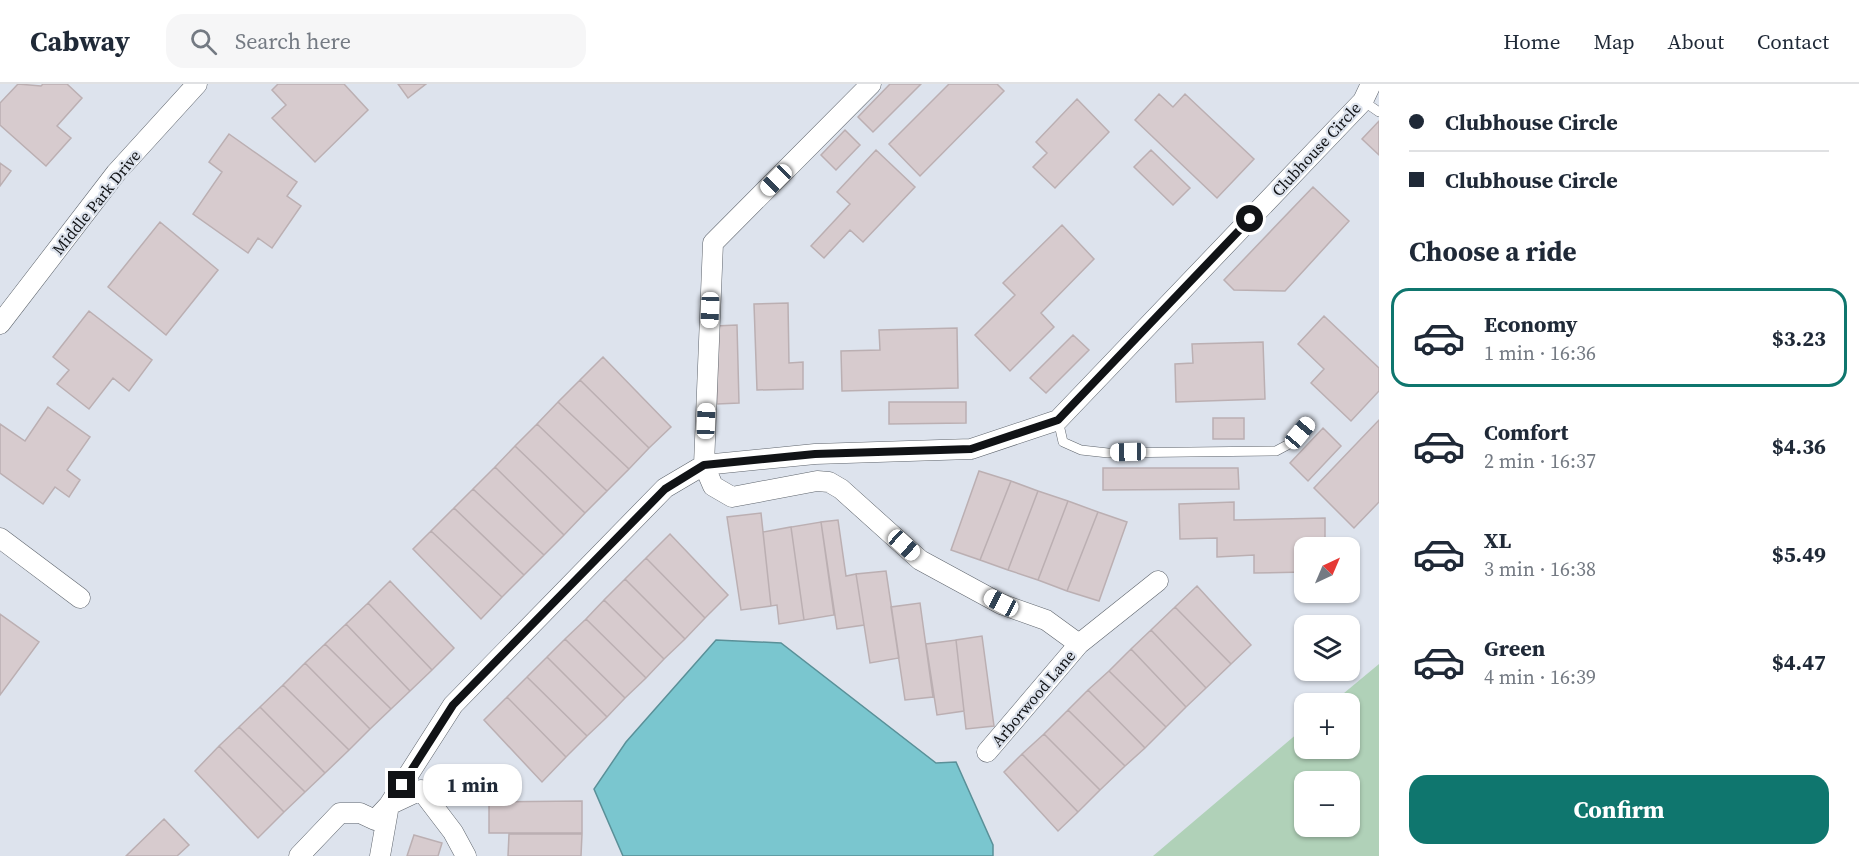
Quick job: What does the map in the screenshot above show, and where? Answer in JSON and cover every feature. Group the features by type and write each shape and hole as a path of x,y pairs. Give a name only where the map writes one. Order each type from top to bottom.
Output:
{"street":[{"name":"Middle Park Drive","path":"0,324 116,173 197,84"},
{"path":"704,465 713,243 871,84"},
{"name":"Clubhouse Circle","path":"380,856 390,805 453,705 665,489 704,465 815,454 971,449 1058,420 1371,99"},
{"name":"Arborwood Lane","path":"704,465 713,486 732,497 817,481 829,482 841,489 920,560 1001,603 1046,620 1078,644"},
{"path":"0,538 80,598"},
{"name":"Arborwood Lane","path":"987,752 1078,644 1158,581"},
{"path":"299,856 340,813 360,813 375,820 390,805 421,790 453,832 466,856"}],"lane":[{"path":"1058,420 1063,442 1081,450 1108,453 1276,451 1292,444 1309,423"}],"green space":[{"path":"1379,664 1379,856 1153,856 1294,736 1294,759 1360,759 1360,693 1344,693"}],"water":[{"path":"716,640 781,643 936,763 956,762 993,845 993,856 623,856 594,789 626,742"}],"building":[{"path":"18,84 41,86 43,84 67,84 82,98 57,126 71,138 46,166 0,125 0,103"},
{"path":"278,84 344,84 368,110 315,162 272,118 286,105 272,90"},
{"path":"398,84 426,84 408,98"},
{"path":"890,84 921,84 873,132 858,117"},
{"path":"949,84 997,84 1004,91 920,176 889,144"},
{"path":"1159,94 1173,107 1185,94 1254,159 1217,198 1135,120"},
{"path":"1077,99 1109,132 1055,188 1033,167 1047,153 1036,142"},
{"path":"1379,121 1379,155 1362,139"},
{"path":"845,130 860,145 836,170 821,155"},
{"path":"229,134 297,182 287,196 301,206 272,248 258,238 248,253 193,214 222,172 209,162"},
{"path":"876,150 915,187 863,242 850,230 824,258 811,246 850,204 837,192"},
{"path":"1151,150 1190,188 1173,205 1134,167"},
{"path":"0,163 11,171 0,186"},
{"path":"1313,187 1349,221 1285,291 1234,290 1224,280"},
{"path":"160,222 218,270 166,335 108,287"},
{"path":"1062,225 1094,259 1041,313 1054,327 1010,371 975,335 1015,295 1003,283"},
{"path":"788,303 789,363 803,362 803,389 757,390 754,304"},
{"path":"89,311 152,360 129,391 113,378 89,409 57,384 69,370 53,357"},
{"path":"1324,316 1379,368 1379,391 1351,421 1311,383 1324,369 1298,344"},
{"path":"737,325 739,403 717,404 715,326"},
{"path":"957,328 958,388 842,391 841,351 880,350 879,330"},
{"path":"1073,335 1089,350 1046,393 1030,378"},
{"path":"1263,342 1265,399 1176,402 1175,364 1193,363 1192,344"},
{"path":"603,357 671,427 649,448 580,380"},
{"path":"580,380 649,448 629,469 558,402"},
{"path":"558,402 629,469 607,491 537,424"},
{"path":"889,402 966,402 966,423 889,424"},
{"path":"48,407 90,437 67,470 80,480 69,497 55,487 43,504 0,473 0,424 25,441"},
{"path":"1213,418 1244,418 1244,439 1213,439"},
{"path":"1379,420 1379,502 1354,528 1314,488"},
{"path":"537,424 607,491 585,513 515,446"},
{"path":"1323,428 1341,446 1308,481 1290,463"},
{"path":"515,446 585,513 564,535 495,467"},
{"path":"495,467 564,535 544,555 473,489"},
{"path":"1103,468 1238,468 1239,489 1103,490"},
{"path":"979,471 1011,481 980,560 951,550"},
{"path":"1011,481 1038,491 1008,570 980,560"},
{"path":"473,489 544,555 524,575 454,508"},
{"path":"1038,491 1068,501 1038,580 1008,570"},
{"path":"1068,501 1098,512 1067,591 1038,580"},
{"path":"1234,502 1234,520 1325,518 1325,537 1294,537 1294,572 1254,573 1254,555 1217,557 1217,538 1180,539 1179,504"},
{"path":"454,508 524,575 502,597 431,531"},
{"path":"1098,512 1127,522 1099,601 1067,591"},
{"path":"761,513 771,606 741,610 727,517"},
{"path":"838,520 846,576 856,574 864,625 837,629 821,522"},
{"path":"821,522 834,615 804,620 791,527"},
{"path":"791,527 804,620 779,624 777,605 771,606 763,532"},
{"path":"431,531 502,597 481,619 413,549"},
{"path":"670,534 728,595 705,618 646,558"},
{"path":"646,558 705,618 685,639 625,579"},
{"path":"886,571 899,658 870,663 856,574"},
{"path":"625,579 685,639 664,659 604,600"},
{"path":"390,581 454,648 432,670 368,603"},
{"path":"1197,586 1251,645 1231,664 1175,607"},
{"path":"604,600 664,659 646,678 586,619"},
{"path":"368,603 432,670 410,691 346,624"},
{"path":"920,603 933,697 905,700 891,607"},
{"path":"1175,607 1231,664 1206,688 1151,630"},
{"path":"0,614 39,642 0,695"},
{"path":"586,619 646,678 625,698 565,639"},
{"path":"346,624 410,691 391,709 325,644"},
{"path":"1151,630 1206,688 1186,707 1131,649"},
{"path":"982,636 994,726 966,729 956,640"},
{"path":"565,639 625,698 607,717 547,657"},
{"path":"956,640 964,711 937,715 926,644"},
{"path":"325,644 391,709 370,729 305,663"},
{"path":"1131,649 1186,707 1166,727 1109,671"},
{"path":"547,657 607,717 587,736 527,677"},
{"path":"305,663 370,729 349,750 283,685"},
{"path":"1109,671 1166,727 1145,748 1088,690"},
{"path":"527,677 587,736 566,757 507,697"},
{"path":"283,685 349,750 325,773 260,707"},
{"path":"1088,690 1145,748 1125,766 1068,710"},
{"path":"507,697 566,757 542,782 484,720"},
{"path":"260,707 325,773 305,792 239,727"},
{"path":"1068,710 1125,766 1100,790 1044,734"},
{"path":"239,727 305,792 284,812 219,746"},
{"path":"1044,734 1100,790 1078,812 1022,754"},
{"path":"219,746 284,812 258,838 195,771"},
{"path":"1022,754 1078,812 1058,831 1004,772"},
{"path":"582,801 582,833 489,833 489,802"},
{"path":"164,819 189,845 177,856 126,856"},
{"path":"509,834 582,834 581,856 508,856"},
{"path":"414,835 442,843 438,856 407,856"}],"route":[{"path":"402,785 453,705 665,489 704,465 815,454 971,449 1058,420 1250,219"}]}
